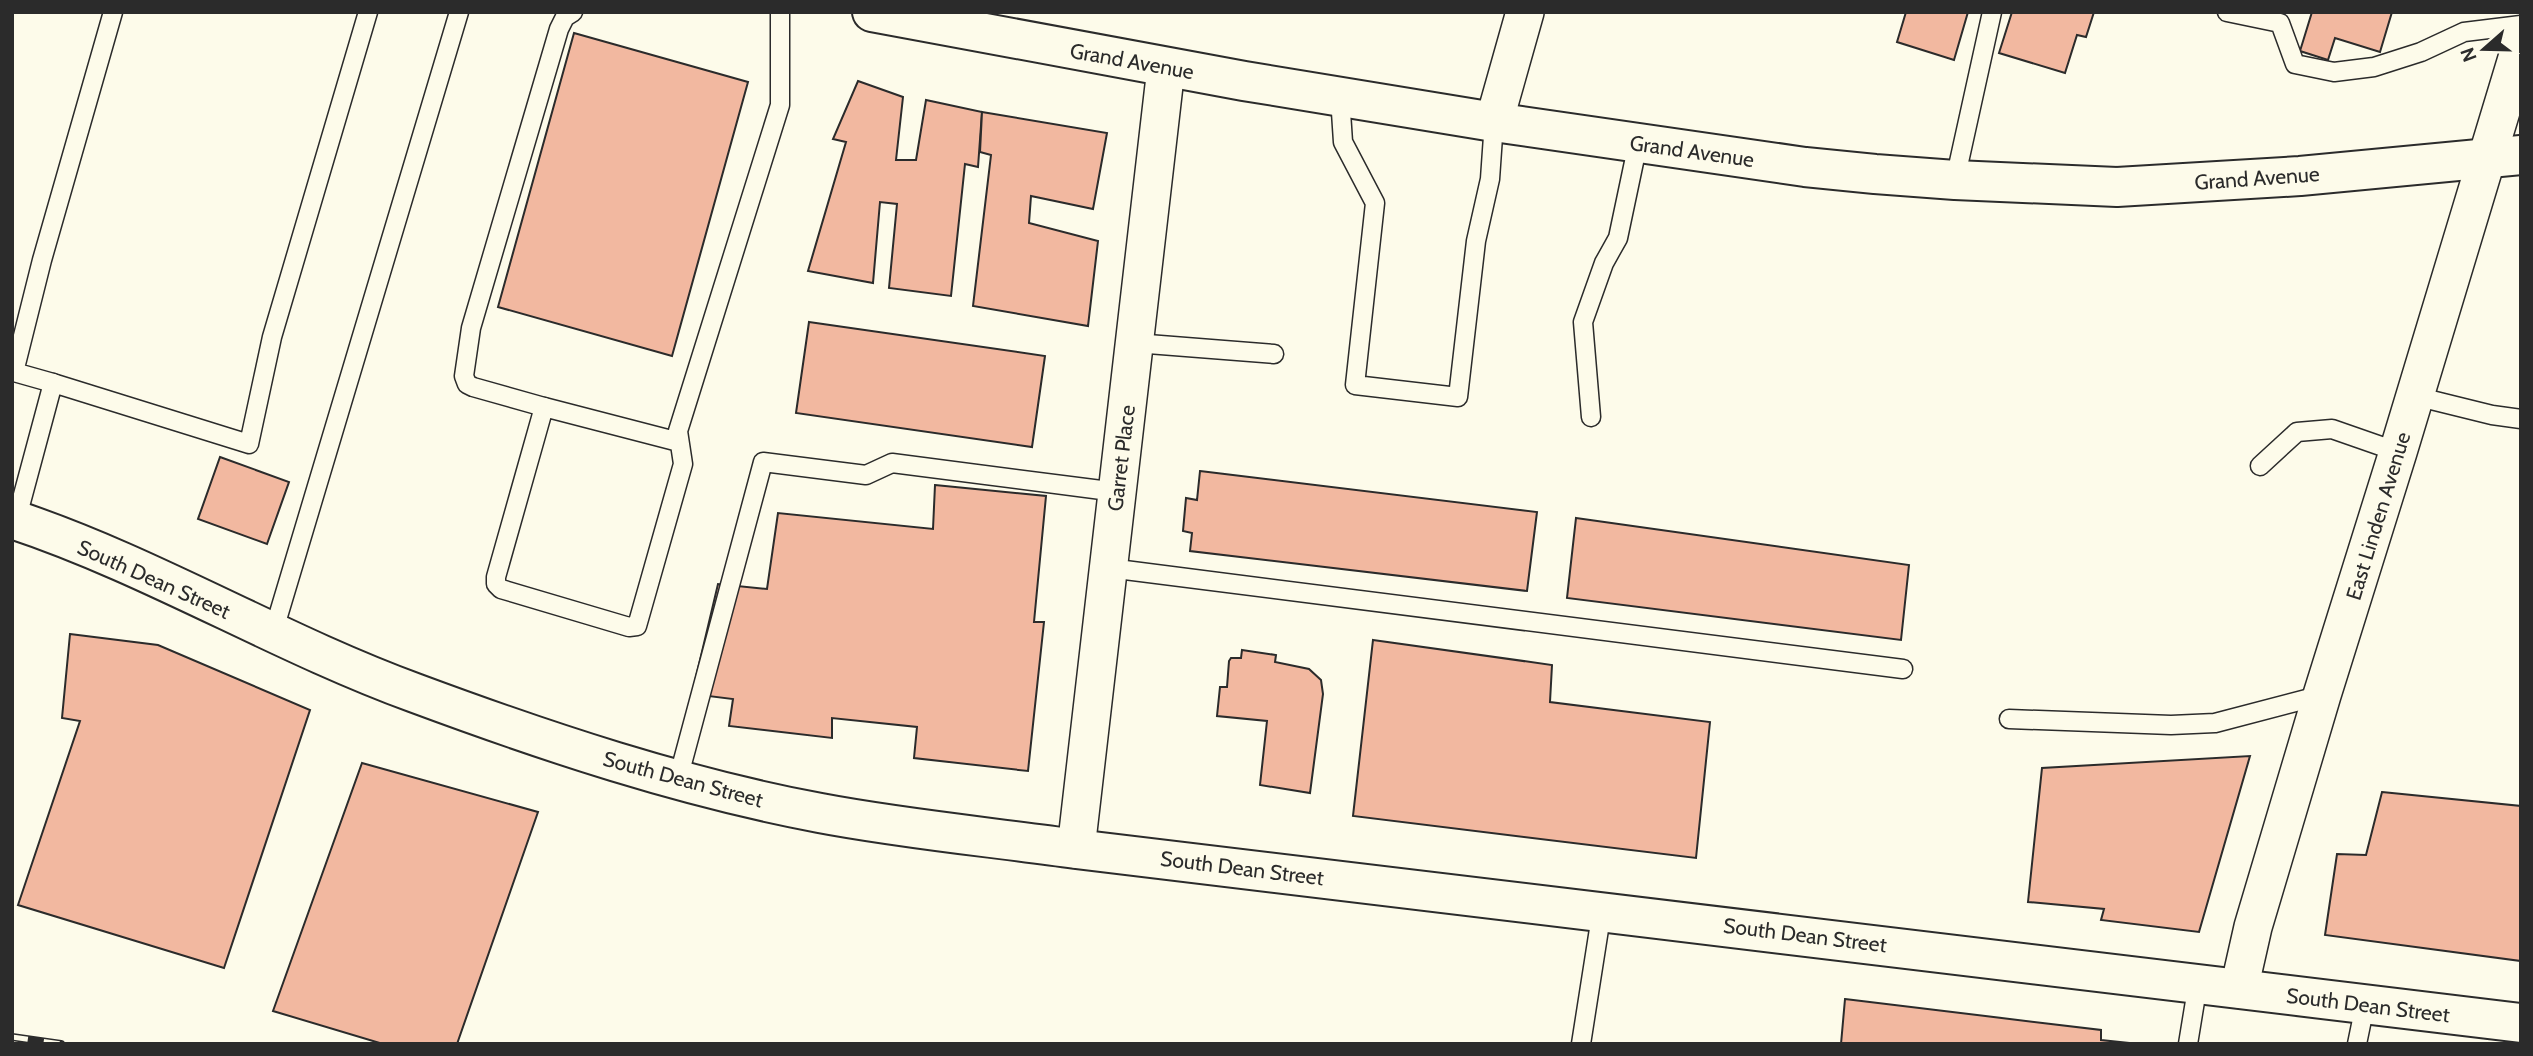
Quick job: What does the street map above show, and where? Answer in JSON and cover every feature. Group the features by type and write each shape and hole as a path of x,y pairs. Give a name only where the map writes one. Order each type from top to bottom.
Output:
{"main road":[{"name":"Grand Avenue","path":"872,12 1166,68 1340,97 1638,144 1805,167 1955,180 2117,187 2222,182 2503,157"},
{"name":"South Dean Street","path":"14,520 102,554 273,633 413,692 575,750 792,807 857,820 1076,849 1602,910 2521,1023"}],"street":[{"path":"1494,122 1525,12"},
{"name":"East Linden Avenue","path":"2239,989 2253,927 2415,396 2503,157 2521,45"},
{"name":"Garret Place","path":"1076,849 1166,68"}],"lane":[{"path":"113,12 42,260 14,372 249,444 272,337 369,12"},
{"path":"273,633 459,12"},
{"path":"573,12 565,17 559,29 471,328 464,376 467,384 473,387 679,442"},
{"path":"544,407 496,584 501,589 629,627 637,626 683,464 678,431 780,105 780,12"},
{"path":"1955,180 1992,12"},
{"path":"2227,12 2280,23 2295,64 2334,72 2374,67 2421,52 2463,33 2521,25"},
{"path":"1340,97 1342,142 1375,203 1355,385 1458,397 1476,241 1490,179 1494,122"},
{"path":"1591,417 1583,322 1604,263 1618,238 1638,144"},
{"path":"1135,343 1274,354"},
{"path":"14,520 53,383"},
{"path":"2415,396 2492,415 2521,419"},
{"path":"2260,466 2297,432 2332,429 2398,452"},
{"path":"678,779 763,462 866,475 892,463 1117,492"},
{"path":"1109,568 1903,669"},
{"path":"2009,719 2171,725 2215,723 2322,695"},
{"path":"1581,1044 1602,910"},
{"path":"2188,1044 2198,983"},
{"path":"2357,1044 2365,1005"}],"building":[{"path":"1906,12 1968,12 1954,60 1897,42"},
{"path":"2012,12 2094,12 2086,37 2077,35 2065,73 1999,53"},
{"path":"2312,12 2392,12 2380,52 2335,38 2328,60 2300,51"},
{"path":"574,33 748,82 672,356 498,307"},
{"path":"858,81 903,97 896,160 916,160 926,100 982,112 978,167 965,164 951,296 889,288 897,204 880,202 873,283 808,271 846,142 833,139"},
{"path":"982,112 1107,133 1093,209 1031,196 1029,223 1098,241 1088,326 973,306 991,155 980,152"},
{"path":"809,322 1045,356 1032,447 796,413"},
{"path":"220,457 289,482 267,544 198,519"},
{"path":"1200,471 1537,512 1527,591 1190,551 1192,533 1183,531 1186,498 1197,500"},
{"path":"935,485 1046,496 1034,622 1044,622 1028,771 914,758 917,727 832,718 832,738 729,726 733,699 692,694 718,584 767,589 778,513 933,529"},
{"path":"1576,518 1909,565 1901,640 1567,598"},
{"path":"70,634 158,645 310,710 224,968 18,905 80,721 62,718"},
{"path":"1373,640 1552,665 1550,702 1710,722 1696,858 1353,816"},
{"path":"1242,650 1276,655 1275,662 1309,669 1321,680 1323,694 1310,793 1260,785 1267,721 1217,716 1220,687 1227,687 1229,661 1231,658 1241,658"},
{"path":"2250,756 2199,932 2101,920 2104,909 2028,902 2042,768"},
{"path":"362,763 538,812 457,1044 383,1044 273,1011"},
{"path":"2382,792 2521,806 2521,961 2325,935 2337,854 2366,855"},
{"path":"1845,999 2101,1030 2101,1040 2139,1044 1841,1044"}],"railway":[{"path":"12,1037 61,1044"}]}
